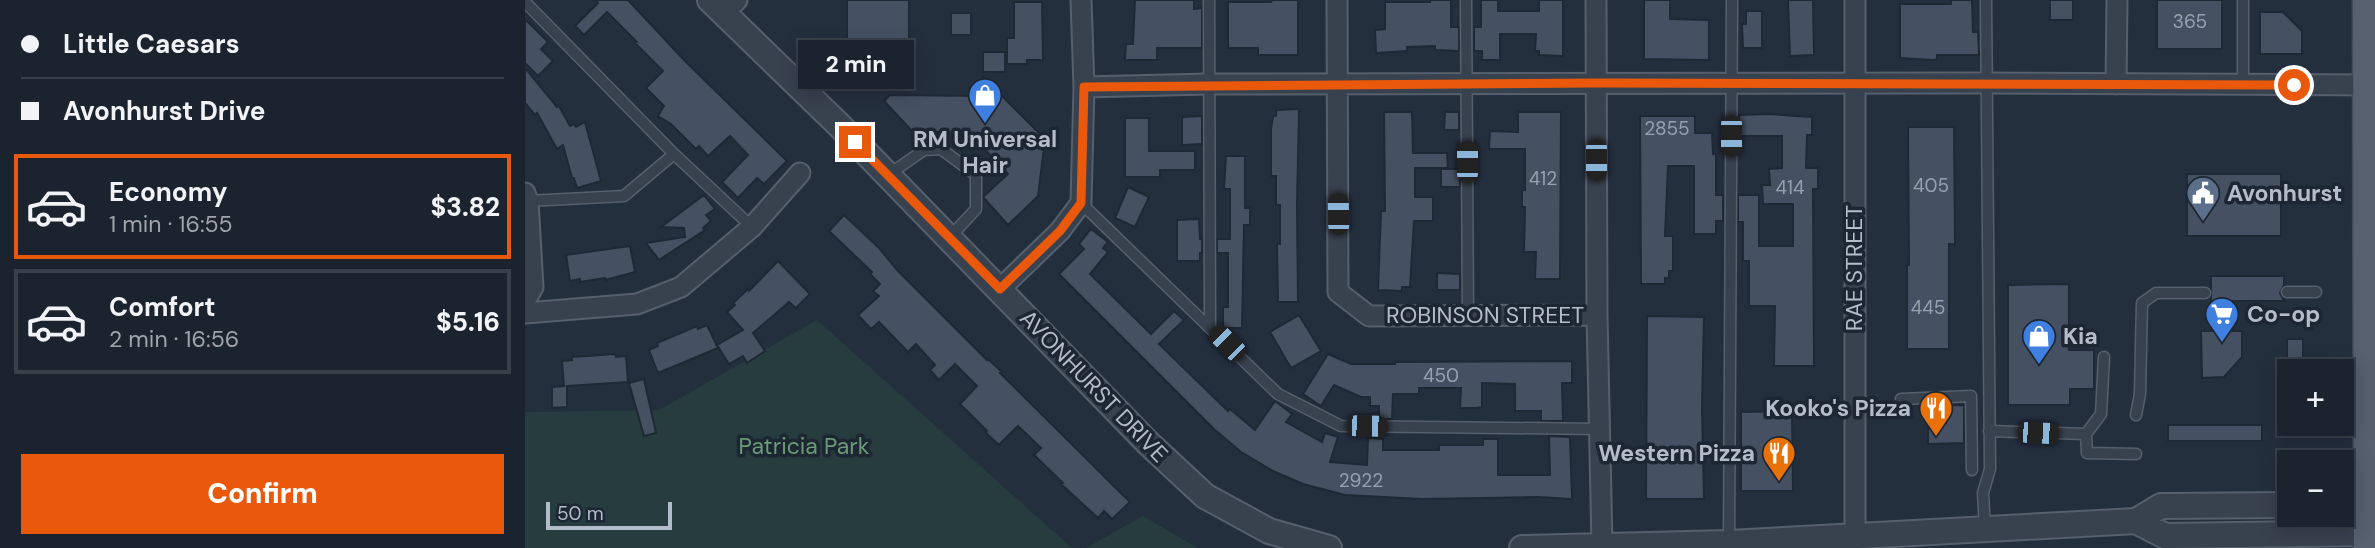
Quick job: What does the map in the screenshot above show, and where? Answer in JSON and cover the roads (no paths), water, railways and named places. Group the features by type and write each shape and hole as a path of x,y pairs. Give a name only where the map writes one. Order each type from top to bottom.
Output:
{"main road":[{"path":"2367,521 2372,85 2369,0"}],"street":[{"path":"1000,289 1060,231 1081,203 1084,87 1081,0"},
{"name":"ROBINSON STREET","path":"1336,0 1338,292 1369,316 1597,315"},
{"path":"1596,0 1597,315 1602,545"},
{"name":"RAE STREET","path":"1855,0 1855,536"},
{"path":"2116,84 2117,0"},
{"name":"AVONHURST DRIVE","path":"724,4 1147,442 1205,496 1269,531 1329,548"},
{"path":"1084,87 1596,83 2372,85"},
{"path":"525,313 637,304 681,287 752,227 800,173"},
{"path":"525,301 533,287 526,197"},
{"path":"1522,548 1728,543 1979,532 2136,520 2161,506 2277,505"},
{"path":"2136,520 2165,536 2367,521"}],"lane":[{"path":"1209,0 1210,326"},
{"path":"1466,0 1468,317"},
{"path":"1728,543 1732,0"},
{"path":"1979,532 1983,492 1990,469 1986,0"},
{"path":"2243,0 2243,84"},
{"path":"525,2 674,154 752,227"},
{"path":"888,175 924,150 941,149 976,175 976,209 949,237"},
{"path":"526,197 624,196 674,154"},
{"path":"1081,203 1278,394 1342,426 1601,429"},
{"path":"2287,292 2316,292"},
{"path":"2136,415 2140,394 2141,303 2156,293 2205,293"},
{"path":"2104,357 2101,414 2086,435 2087,453 2136,454"},
{"path":"1902,399 1971,396 1972,470"},
{"path":"1989,430 2086,435"}],"place":[{"name":"RM Universal Hair","path":"985,125"},
{"name":"Avonhurst","path":"2203,223"},
{"name":"Co-op","path":"2222,344"},
{"name":"Kia","path":"2039,366"},
{"name":"Kooko's Pizza","path":"1936,438"},
{"name":"Western Pizza","path":"1779,483"}],"park label":[{"name":"Patricia Park","path":"804,446"}]}
